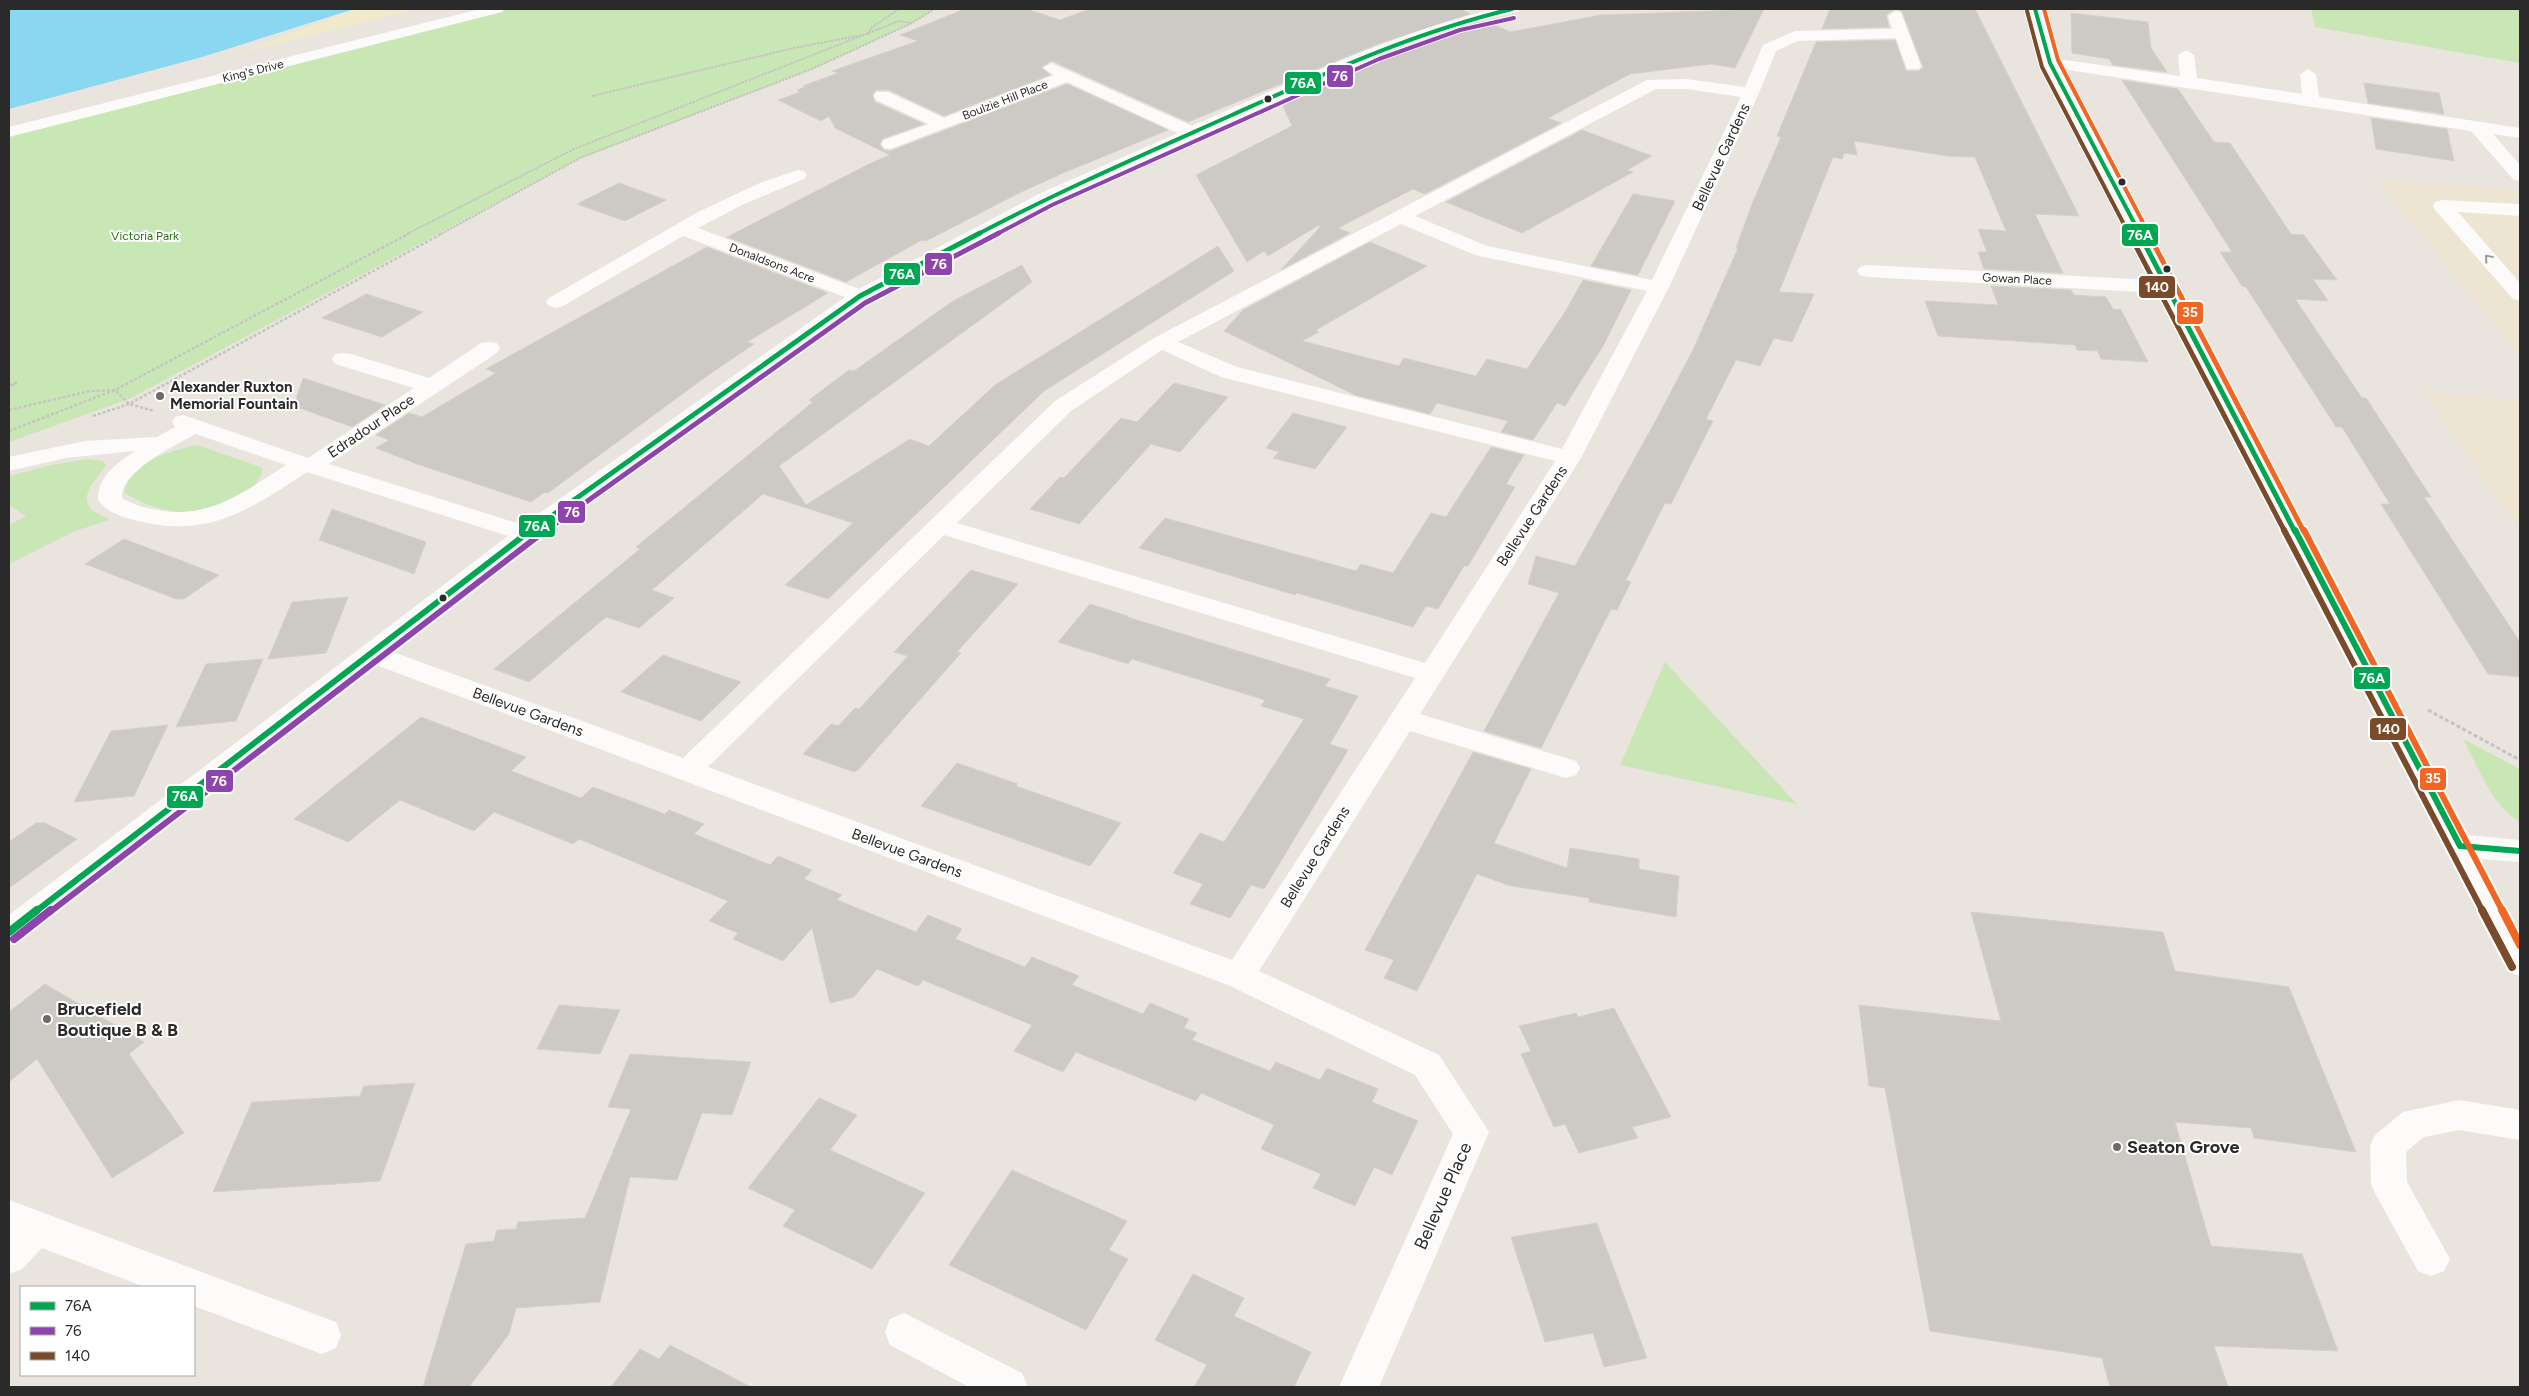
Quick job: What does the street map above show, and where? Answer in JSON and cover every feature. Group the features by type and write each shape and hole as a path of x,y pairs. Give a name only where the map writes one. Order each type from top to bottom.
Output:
{"street":[{"name":"King's Drive","path":"9,132 498,9"},
{"path":"9,932 373,654 526,534 860,296 1048,197 1376,51 1458,22 1512,9"},
{"path":"2035,9 2050,63 2520,963"},
{"name":"Bellevue Gardens","path":"373,654 1239,976 1569,458 1659,287 1751,94 1769,48 1795,36 1898,24 1913,66"},
{"path":"2186,55 2189,82"},
{"path":"2050,63 2085,66 2520,133"},
{"path":"1047,66 1193,133"},
{"path":"2308,74 2310,101"},
{"name":"Boulzie Hill Place","path":"890,144 1067,76"},
{"path":"687,771 1064,406 1161,342 1653,84 1686,84 1751,94"},
{"name":"Boulzie Hill Place","path":"882,96 944,124"},
{"path":"2477,127 2520,176"},
{"path":"556,302 683,229 770,184 798,175"},
{"path":"2520,210 2442,206 2520,295"},
{"path":"1399,216 1482,251 1659,287"},
{"name":"Donaldsons Acre","path":"683,229 860,296"},
{"name":"Gowan Place","path":"1867,271 2166,287"},
{"path":"1161,342 1230,372 1569,458"},
{"name":"Edradour Place","path":"162,444 126,469 110,487 110,500 119,508 167,521 192,520 215,515 237,506 307,465 489,348"},
{"name":"Edradour Place","path":"343,360 430,386"},
{"path":"9,464 38,456 88,448 162,444 188,424 307,465 526,534"},
{"path":"940,526 1431,674"},
{"path":"1403,719 1566,768"},
{"path":"2460,846 2520,851"},
{"name":"Bellevue Place","path":"1239,976 1427,1065 1471,1132 1359,1387"},
{"path":"2431,1259 2389,1184 2388,1146 2416,1123 2459,1115 2520,1125"},
{"path":"9,1257 22,1223 188,1286"},
{"path":"195,1289 322,1335"},
{"path":"904,1332 1008,1387"}],"path":[{"path":"869,34 871,28 899,9"},
{"path":"92,417 129,404 580,158 812,69 912,23 934,9"},
{"path":"9,431 115,390 374,251 574,149 899,21 912,23"},
{"path":"592,96 786,50 869,34"},
{"path":"9,410 90,391 115,390 129,404"},
{"path":"2424,708 2520,760"}],"shaded area":[{"path":"2378,180 2509,189 2520,192 2520,356"},
{"path":"2424,392 2520,400 2520,530"}],"green space":[{"name":"Victoria Park","path":"486,9 934,9 912,23 812,69 580,158 129,399 9,442 9,131"},
{"path":"2311,9 2520,9 2520,63 2315,27"},
{"path":"197,445 263,468 259,478 244,495 222,505 199,511 181,512 155,507 137,500 124,492 128,481 143,465 164,454"},
{"path":"87,459 103,461 106,465 91,486 87,498 92,510 109,520 75,531 9,564 9,525 26,516 9,505 9,476 51,465"},
{"path":"1665,662 1797,804 1620,765"},
{"path":"2463,739 2520,769 2520,822 2501,806 2494,796"}],"sand":[{"path":"356,9 418,9 236,54"}],"water":[{"path":"9,9 354,9 202,57 9,109"}],"building":[{"path":"965,9 1027,9 1060,20 1090,9 1460,9 1470,14 1378,44 1188,122 1052,61 1041,67 1050,75 944,116 889,90 876,90 872,95 875,102 924,124 882,139 880,145 884,150 890,151 1067,84 1168,130 1017,194 926,241 922,240 846,282 727,237 890,155 835,128 829,116 821,121 778,100 800,92 797,90 805,87 803,86 838,73 832,71 918,41 900,35"},
{"path":"1764,9 1735,68 1711,64 1630,74 1548,118 1561,123 1425,194 1413,189 1338,228 1350,233 1281,270 1320,227 1319,225 1268,256 1264,251 1247,262 1196,175 1292,126 1281,102 1383,56 1464,27 1486,21 1510,32 1601,15"},
{"path":"1830,9 1895,9 1886,15 1889,27 1822,29"},
{"path":"1895,9 1975,9 2079,216 2035,214 2063,273 1984,269 1978,252 1987,252 1978,229 2006,231 1975,157 1947,156 1854,141 1857,155 1844,153 1842,159 1833,157 1779,292 1814,294 1792,342 1774,338 1760,366 1736,360 1706,419 1713,421 1671,504 1665,503 1626,580 1631,582 1617,610 1611,609 1541,748 1484,731 1559,593 1528,584 1536,556 1575,566 1656,420 1693,350 1738,248 1736,248 1752,204 1781,137 1777,136 1816,42 1895,40 1906,71 1919,71 1923,67 1902,11"},
{"path":"2071,13 2148,22 2151,48 2167,72 2113,65 2109,59 2072,53"},
{"path":"2122,80 2178,89 2214,142 2230,143 2291,234 2304,235 2337,280 2313,279 2328,301 2295,299 2362,398 2366,398 2431,497 2424,497 2520,642 2520,677 2488,674 2381,504 2390,504 2342,427 2336,427 2246,287 2242,286 2220,252 2232,252"},
{"path":"2364,83 2439,93 2444,114 2368,103"},
{"path":"2371,118 2447,129 2454,161 2376,149"},
{"path":"1582,130 1652,156 1627,170 1633,172 1522,233 1446,202"},
{"path":"619,183 666,200 625,221 577,204"},
{"path":"1633,194 1675,201 1638,275 1591,266"},
{"path":"1370,242 1427,266 1316,330 1319,332 1302,341 1399,366 1404,358 1476,376 1487,359 1527,369 1565,312 1583,280 1631,290 1603,346 1565,406 1557,403 1533,440 1501,432 1508,421 1437,403 1430,414 1355,395 1224,331 1243,310"},
{"path":"1218,246 1234,271 1044,391 828,599 785,585 853,523 763,494 652,590 674,598 639,628 606,617 529,682 494,669 640,549 636,547 813,402 809,400 849,370 854,371 953,301 1022,265 1032,282 779,466 806,505 910,439 929,446 995,385"},
{"path":"707,247 828,293 747,342 754,344 704,378 548,493 545,492 531,502 417,464 376,448 389,440 376,435 409,413 422,417 496,373 486,369"},
{"path":"1991,286 2071,290 2074,295 2106,297 2113,309 2121,310 2148,362 2101,359 2098,351 2077,350 2075,345 1938,336 1925,301 1998,305"},
{"path":"366,294 423,312 382,337 322,318"},
{"path":"303,378 385,405 352,427 294,406"},
{"path":"1174,383 1228,397 1180,452 1151,444 1079,524 1030,509 1060,477 1064,478 1121,418 1137,422"},
{"path":"1293,413 1347,427 1315,469 1273,458 1279,452 1266,448"},
{"path":"1491,447 1524,455 1506,484 1515,487 1468,566 1464,566 1438,609 1426,606 1413,627 1297,593 1295,595 1139,548 1165,518 1356,571 1361,564 1393,573 1431,513 1446,517"},
{"path":"332,509 426,542 414,574 319,540"},
{"path":"124,539 219,575 184,599 176,599 85,564"},
{"path":"971,570 1018,584 957,652 961,653 858,770 854,772 803,754 831,724 838,726 855,708 859,709 908,656 894,652"},
{"path":"348,597 326,653 268,659 292,602"},
{"path":"1090,604 1330,679 1325,686 1358,696 1330,744 1348,750 1264,889 1251,885 1230,918 1190,904 1203,884 1173,873 1200,833 1224,842 1304,719 1261,706 1265,700 1132,659 1128,664 1058,642"},
{"path":"663,655 741,682 701,721 621,692"},
{"path":"263,659 236,721 176,727 206,664"},
{"path":"421,717 526,757 511,771 581,798 593,787 665,814 669,810 704,824 694,834 770,865 778,856 812,870 804,879 842,895 837,900 916,932 928,915 962,929 955,939 1025,967 1032,957 1079,976 1072,985 1143,1014 1150,1003 1189,1019 1184,1028 1197,1033 1192,1040 1270,1071 1276,1062 1320,1080 1327,1068 1378,1089 1372,1102 1418,1121 1392,1175 1374,1167 1355,1206 1313,1188 1321,1174 1261,1149 1274,1125 1201,1093 1196,1101 1076,1052 1063,1072 1014,1051 1032,1025 923,980 918,986 877,969 854,997 830,1003 812,928 783,961 733,939 738,933 709,921 728,901 579,839 573,844 494,812 474,831 400,800 348,842 294,819"},
{"path":"168,725 134,796 74,802 111,731"},
{"path":"1473,752 1531,769 1494,843 1567,868 1570,848 1639,859 1639,869 1679,876 1676,917 1589,902 1589,898 1511,886 1477,874 1417,991 1384,978 1394,960 1365,950"},
{"path":"957,763 1121,823 1090,866 921,806"},
{"path":"36,823 45,823 77,839 9,888 9,842"},
{"name":"Seaton Grove","path":"1971,912 2163,932 2175,971 2289,987 2356,1152 2254,1138 2251,1128 2175,1122 2211,1246 2302,1254 2338,1351 2214,1346 2228,1387 2110,1387 2102,1358 1930,1331 1885,1088 1869,1086 1859,1005 2001,1021"},
{"path":"45,984 144,1042 129,1054 184,1133 112,1178 37,1059 9,1082 9,1012"},
{"path":"559,1005 620,1010 600,1054 537,1049"},
{"path":"1614,1008 1671,1117 1632,1127 1638,1138 1579,1153 1565,1124 1554,1127 1521,1054 1531,1051 1519,1026 1576,1013 1578,1017"},
{"path":"630,1054 751,1062 732,1115 702,1113 677,1180 630,1177 600,1302 516,1308 509,1334 469,1387 423,1387 466,1244 494,1241 497,1230 516,1229 518,1222 585,1218 631,1109 608,1107"},
{"path":"415,1083 380,1181 213,1192 252,1102 360,1096 364,1086"},
{"path":"819,1098 857,1115 830,1150 925,1193 872,1269 783,1226 795,1210 748,1188"},
{"path":"1012,1170 1127,1221 1109,1250 1128,1259 1086,1330 949,1265"},
{"path":"1597,1223 1647,1358 1604,1367 1593,1333 1545,1342 1511,1237"},
{"path":"1193,1274 1244,1298 1234,1316 1311,1352 1294,1387 1194,1387 1207,1365 1155,1340"},
{"path":"670,1345 751,1387 611,1387 640,1349 659,1359"}],"transit line":[{"name":"76A","path":"9,932 526,534 860,296 1048,197 1376,51 1458,22 1512,9"},
{"name":"76A","path":"2035,9 2050,63 2460,846 2520,851"},
{"name":"35","path":"2044,9 2058,60 2520,945"},
{"name":"140","path":"2027,11 2042,67 2512,967"},
{"name":"76","path":"14,939 531,541 865,303 1052,205 1379,59 1460,30 1514,18"}],"place":[{"name":"Alexander Ruxton Memorial Fountain","path":"160,396"},
{"name":"Brucefield Boutique B & B","path":"47,1019"},
{"name":"Seaton Grove","path":"2117,1147"}]}
